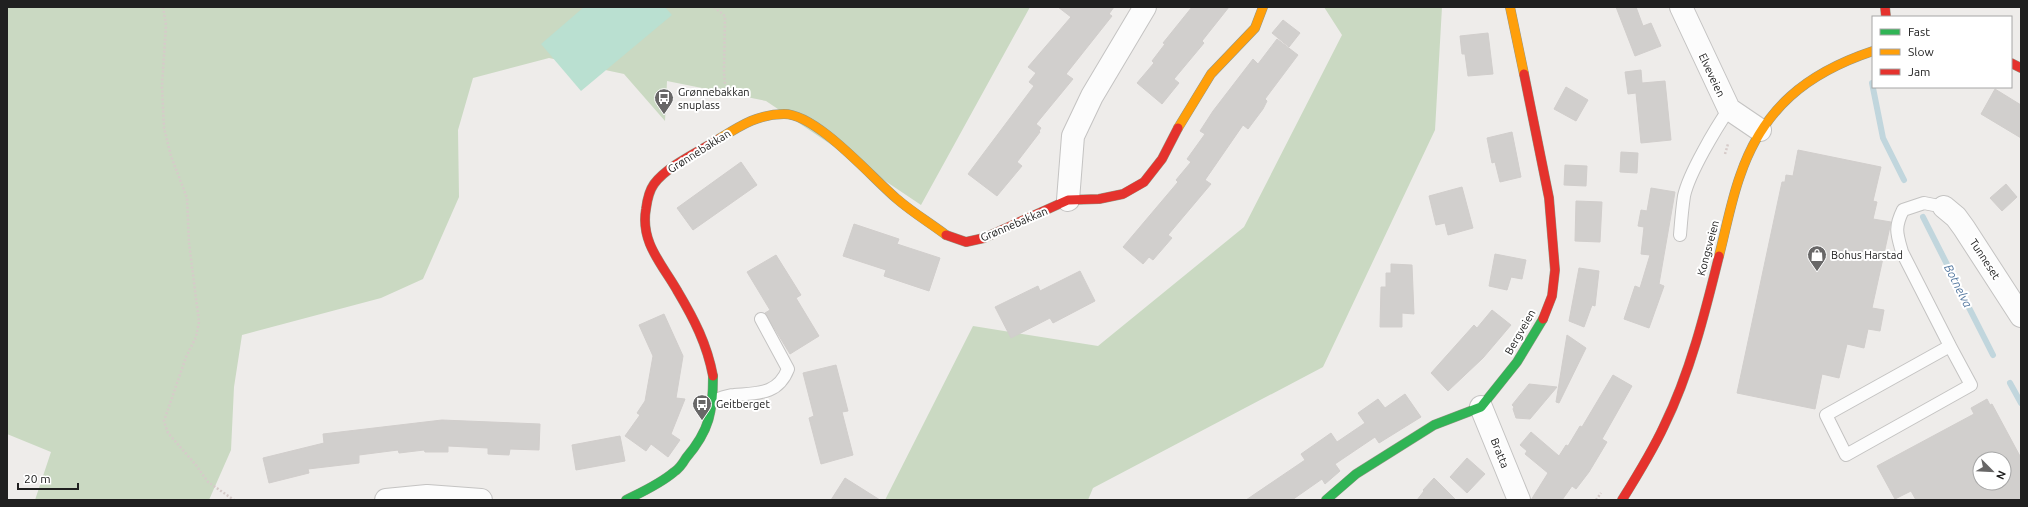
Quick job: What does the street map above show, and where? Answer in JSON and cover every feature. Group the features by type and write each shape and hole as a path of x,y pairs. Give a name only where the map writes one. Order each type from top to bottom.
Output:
{"street":[{"path":"1068,200 1073,136 1092,96 1145,7"},
{"name":"Grønnebakkan","path":"626,500 676,472 695,448 708,425 713,401 713,375 705,342 678,291 652,252 646,235 644,219 647,200 654,184 664,173 735,129 760,116 785,114 804,119 821,130 898,200 947,236 966,242 984,238 1068,200 1099,198 1123,194 1144,182 1162,158 1184,116 1211,74 1254,28 1263,7"},
{"name":"Bergveien","path":"1481,407 1517,362 1541,323 1552,296 1555,270 1549,198 1510,7"},
{"name":"Elveveien","path":"1681,7 1735,113"},
{"name":"Kongsveien","path":"1622,500 1633,485 1667,423 1684,377 1740,176 1747,155 1760,130 1790,96 1819,72 1852,56 1872,51"},
{"path":"2012,64 2021,68"},
{"path":"1735,113 1760,130"},
{"name":"Tunneset","path":"1944,207 1960,222 2021,316"},
{"path":"1326,500 1356,474 1434,425 1481,407"},
{"name":"Bratta","path":"1481,407 1519,500"},
{"path":"386,500 426,496 481,500"}],"lane":[{"path":"1680,236 1685,194 1696,167 1719,123 1735,113"},
{"path":"1944,207 1924,203 1903,210 1897,223 1897,229 1902,252 1971,385 1846,455 1826,414 1950,346"},
{"path":"713,401 732,395 750,395 763,392 779,384 785,376 788,369 761,319"}],"path":[{"path":"163,7 166,25 162,86 164,128 170,156 187,198 189,243 199,322 196,337 186,357 164,421 168,433 196,465 208,482 234,500"},
{"path":"714,7 725,16 724,72 726,85"},
{"path":"1722,161 1735,113"},
{"path":"1596,500 1604,489"}],"green space":[{"path":"7,7 1030,7 921,205 766,101 667,81 665,121 624,74 549,58 473,78 458,130 459,197 423,279 381,298 242,335 234,387 231,450 209,500 35,500 51,452 7,434"},
{"path":"584,7 665,7 672,15 581,91 541,44"},
{"path":"1324,7 1442,7 1435,130 1323,367 1093,488 1088,500 885,500 973,326 1098,346 1244,227 1342,35"}],"building":[{"path":"1058,7 1114,7 1109,14 1112,16 1066,74 1073,79 1036,124 1041,128 1039,131 1040,132 1017,162 1022,166 997,196 968,174 1034,86 1029,82 1036,73 1028,67 1071,17"},
{"path":"1192,7 1229,7 1202,41 1204,43 1174,79 1179,83 1162,104 1137,83 1154,63 1152,61 1165,44 1163,43"},
{"path":"1616,7 1636,7 1643,26 1651,23 1661,46 1635,56"},
{"path":"1283,20 1300,33 1289,47 1272,33"},
{"path":"1488,33 1493,74 1468,76 1465,54 1462,54 1460,36"},
{"path":"1277,39 1298,55 1265,99 1267,101 1263,109 1248,129 1243,125 1205,180 1211,184 1168,235 1172,238 1153,260 1149,257 1143,264 1123,247 1178,182 1176,180 1191,162 1187,159 1205,134 1200,131 1213,111 1253,59 1258,64"},
{"path":"1641,70 1642,83 1665,81 1671,140 1641,143 1636,93 1628,94 1625,72"},
{"path":"1566,87 1588,100 1576,121 1554,109"},
{"path":"1995,89 2021,105 2021,138 1981,114"},
{"path":"1512,132 1521,177 1500,182 1495,162 1492,163 1487,138"},
{"path":"1798,150 1881,167 1873,201 1877,202 1873,219 1891,222 1872,308 1884,310 1880,331 1868,329 1864,348 1847,344 1839,378 1822,374 1815,409 1737,393 1782,182 1785,182 1786,175 1793,176"},
{"path":"1621,152 1638,153 1637,173 1620,172"},
{"path":"741,162 757,185 693,230 677,208"},
{"path":"1565,165 1587,166 1586,186 1564,185"},
{"path":"2006,184 2017,197 2002,211 1990,198"},
{"path":"1462,187 1473,228 1448,235 1445,223 1436,225 1429,196"},
{"path":"1651,188 1675,192 1659,284 1664,286 1649,328 1624,319 1635,286 1640,288 1650,255 1641,254 1644,227 1638,226 1641,210 1647,211"},
{"path":"1576,201 1602,202 1600,242 1575,241"},
{"path":"854,224 899,239 897,244 940,258 929,291 884,276 886,270 843,256"},
{"path":"1495,254 1526,260 1522,279 1511,277 1507,290 1489,286"},
{"path":"776,255 801,295 796,298 819,336 790,354 765,313 770,310 747,272"},
{"path":"1391,264 1412,265 1414,314 1402,313 1402,327 1380,327 1381,287 1386,287 1386,273 1391,273"},
{"path":"1579,268 1599,271 1595,306 1592,305 1584,327 1569,321"},
{"path":"1080,271 1095,301 1053,323 1050,318 1011,338 995,307 1038,286 1040,291"},
{"path":"1492,310 1511,325 1483,358 1448,391 1431,373 1474,325 1477,328"},
{"path":"664,314 683,356 676,398 685,399 671,434 680,440 668,457 651,444 646,451 625,436 640,415 637,413 645,401 653,356 639,325"},
{"path":"1567,335 1586,348 1559,403 1556,402"},
{"path":"836,365 848,411 842,412 853,455 821,464 809,418 814,416 803,373"},
{"path":"1613,375 1632,386 1602,439 1607,442 1589,472 1576,489 1572,486 1562,500 1531,500 1548,473 1525,454 1527,451 1520,445 1531,432 1559,456 1566,445 1568,446 1580,426 1582,427"},
{"path":"1529,384 1557,387 1530,419 1516,418 1513,409 1514,407 1512,405"},
{"path":"1405,394 1421,417 1379,443 1375,437 1335,464 1340,471 1325,484 1322,479 1292,500 1246,500 1305,460 1301,454 1331,433 1337,442 1365,423 1358,413 1378,399 1385,408"},
{"path":"1987,399 1990,405 1992,404 2021,458 2021,500 1916,500 1911,491 1895,499 1877,466 1974,414 1971,408"},
{"path":"442,420 540,424 539,450 510,449 509,455 488,454 488,448 448,446 448,452 425,452 424,450 399,453 398,450 359,455 359,463 308,469 309,473 269,483 263,458 324,443 323,434"},
{"path":"620,436 625,461 576,470 572,445"},
{"path":"1467,458 1485,474 1467,493 1450,477"},
{"path":"845,478 880,500 831,500"},
{"path":"1434,478 1456,500 1417,500 1424,491 1423,490"}],"waterway":[{"name":"Botnelva","path":"1873,88 1883,138 1904,180"},
{"name":"Botnelva","path":"1923,217 1993,355"},
{"name":"Botnelva","path":"2010,383 2021,403"}],"traffic: fast":[{"path":"1326,500 1356,474 1434,425 1481,407 1517,362 1543,319"},
{"path":"626,500 651,488 676,471 694,448 705,429 711,410 713,376"}],"traffic: slow":[{"path":"1178,128 1211,74 1255,28 1263,7"},
{"path":"1510,7 1524,74"},
{"path":"1719,256 1731,205 1740,176 1761,131 1775,112 1790,96 1808,82 1828,70 1872,51"},
{"path":"719,139 742,125 758,118 784,114 797,117 812,124 827,135 843,148 897,199 946,235"}],"traffic: jam":[{"path":"1885,7 1886,16"},
{"path":"2012,64 2021,68"},
{"path":"1524,74 1549,198 1555,270 1552,296 1543,319"},
{"path":"946,235 966,242 984,238 1068,200 1099,199 1123,194 1144,182 1162,159 1178,128"},
{"path":"713,376 704,342 684,302 654,253 646,233 645,221 646,206 652,187 660,177 684,159 719,139"},
{"path":"1622,500 1639,473 1664,426 1682,385 1702,321 1719,256"}],"place":[{"name":"Grønnebakkan snuplass","path":"664,115"},
{"name":"Bohus Harstad","path":"1817,272"},
{"name":"Geitberget","path":"702,421"}]}
